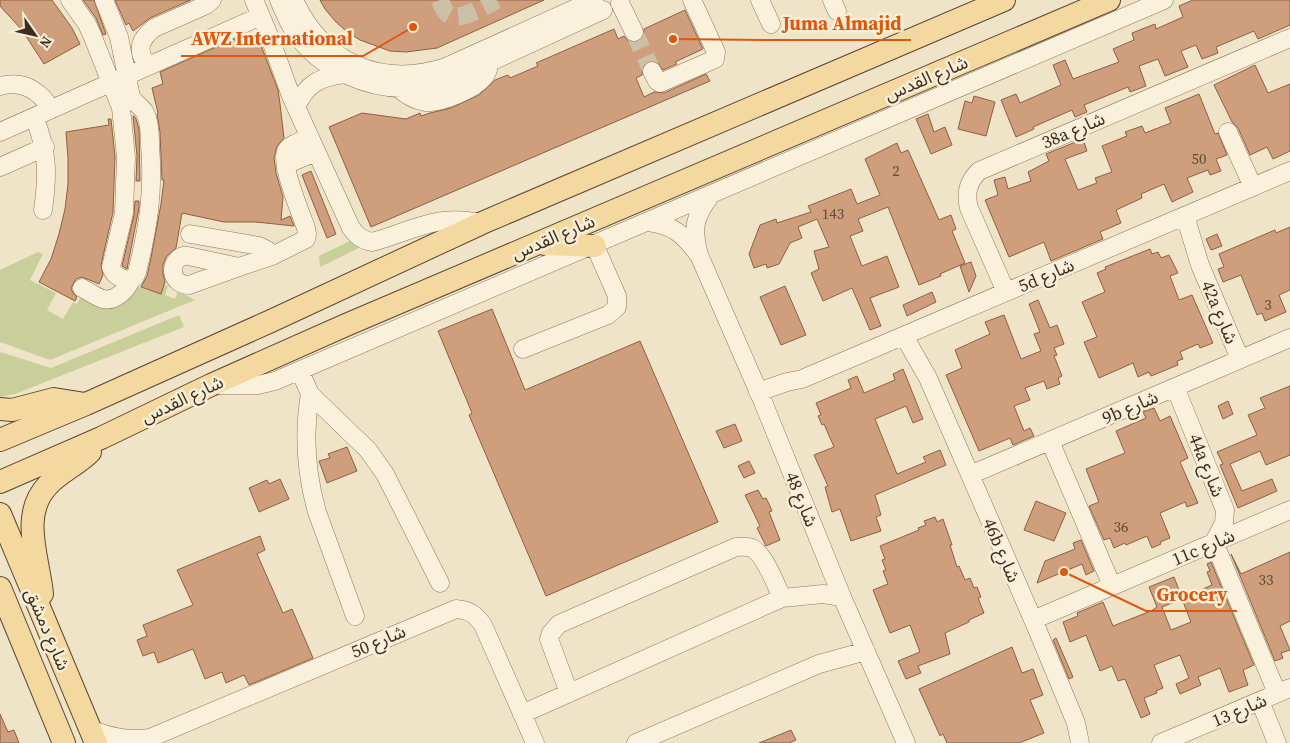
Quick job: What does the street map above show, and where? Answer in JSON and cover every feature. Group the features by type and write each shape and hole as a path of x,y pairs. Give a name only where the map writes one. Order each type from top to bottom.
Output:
{"main road":[{"name":"شارع القدس","path":"0,440 86,404 482,223 1004,0"},
{"name":"شارع القدس","path":"0,482 346,325 1109,0"},
{"path":"539,244 595,246"},
{"path":"0,409 12,410 54,399 86,404"},
{"path":"40,610 41,580 32,527 37,500 48,485 83,459 100,438"},
{"name":"شارع دمشق","path":"0,514 93,736"},
{"path":"0,541 23,590 40,610"},
{"name":"شارع دمشق","path":"0,588 5,610 64,743"}],"street":[{"path":"70,0 86,24 98,48 131,97 128,106 126,189 121,229 111,268 112,273 126,279"},
{"path":"104,0 119,37 119,79"},
{"path":"152,64 142,58 140,49 142,41 147,34 154,28 206,5 212,0"},
{"path":"152,64 149,47 152,40 158,34 211,12 217,8 222,0"},
{"path":"254,0 293,101 351,228 356,235 372,242 444,220 482,223"},
{"path":"279,0 297,35 311,51 326,63 345,74 367,83 398,88 431,86 451,80 490,62 571,11"},
{"path":"294,0 309,27 320,41 336,54 370,70 390,74 428,73 446,67 571,11 611,4 634,32"},
{"path":"652,71 660,83 715,59 716,52 692,0"},
{"path":"760,0 771,24"},
{"path":"211,385 258,385 275,381 595,246 1164,0"},
{"path":"0,132 261,16"},
{"path":"98,48 119,37"},
{"name":"38a شارع","path":"1006,292 968,208 967,192 969,184 979,171 1290,38"},
{"path":"293,101 306,76 326,63"},
{"path":"293,101 314,83 330,76 345,74"},
{"path":"0,86 17,84 33,89 40,94 51,109"},
{"path":"82,288 105,300 115,296 126,279 137,272 145,239 151,193 150,134 144,111 128,106"},
{"path":"34,117 45,147 46,180 43,210"},
{"path":"1228,132 1253,187"},
{"path":"272,256 267,250 259,246 186,232 179,258 174,264 174,278 183,285 189,285 272,256 306,239 308,234 286,169 290,163 313,145"},
{"path":"0,166 45,147"},
{"name":"5d شارع","path":"760,397 786,382 802,379 1290,171"},
{"path":"126,189 151,193"},
{"name":"شارع 48","path":"710,195 696,218 694,229 699,255 842,597 906,743"},
{"name":"42a شارع","path":"1178,219 1240,359"},
{"name":"شارع 48","path":"648,222 672,228 682,235 699,255"},
{"path":"523,349 608,315 617,307 618,296 595,246"},
{"path":"179,258 188,256 239,267"},
{"name":"46b شارع","path":"910,333 1076,723 1089,743"},
{"name":"9b شارع","path":"970,475 1290,338"},
{"path":"300,370 310,394 356,438 385,474 440,583"},
{"name":"44a شارع","path":"1175,388 1225,510 1224,523 1214,542"},
{"path":"310,394 305,443 312,496 316,512 355,616"},
{"path":"1050,441 1112,586"},
{"name":"11c شارع","path":"1032,620 1290,510"},
{"path":"1214,542 1284,691"},
{"path":"569,693 549,639 551,633 559,624 736,547 744,546 752,548 762,559 782,598"},
{"path":"522,714 782,598 823,594 842,597"},
{"name":"شارع 50","path":"93,736 147,741 456,609 467,610 483,624 535,743"},
{"path":"636,743 819,664 835,654 864,645"},
{"name":"شارع 13","path":"1161,743 1284,691"},
{"path":"1260,701 1277,743"},
{"name":"46b شارع","path":"1076,723 1080,743"}],"green space":[{"path":"352,240 363,246 320,267 319,256"},
{"path":"38,252 43,254 30,280 56,293 47,310 63,319 73,302 77,304 82,294 104,305 134,285 149,291 153,281 168,286 165,295 175,299 178,291 195,300 50,360 0,342 0,270"},
{"path":"179,315 184,327 15,394 0,397 0,352 51,368"}],"building":[{"path":"0,0 52,0 72,28 80,44 44,64 22,30 0,6"},
{"path":"83,0 94,0 106,34 103,35 96,18"},
{"path":"115,0 191,0 150,18 133,31 129,23 126,25"},
{"path":"320,0 544,0 437,48 406,52 390,51 360,40 335,21"},
{"path":"1193,0 1290,0 1290,25 1258,39 1254,31 1216,47 1218,53 1202,59 1196,45 1181,51 1188,67 1165,76 1158,59 1139,66 1146,86 1130,92 1128,87 1084,105 1087,112 1075,117 1072,110 1033,127 1034,129 1016,137 1001,100 1016,94 1020,103 1061,85 1053,65 1065,60 1073,79 1119,62 1113,49 1134,40 1132,33 1155,24 1156,29 1183,17 1179,6"},
{"path":"685,10 703,49 675,62 677,64 663,70 657,62 648,61 643,66 642,75 636,78 644,97 654,92 664,93 706,74 710,81 371,227 329,127 362,113 406,119 420,113 421,116 451,108 479,95 495,80 508,75 510,78 538,66 536,63 614,29 618,39 624,36 628,41 638,42 643,38 644,29"},
{"path":"257,35 278,90 280,104 284,138 277,146 274,158 283,197 281,220 290,216 294,226 256,222 224,222 182,213 176,248 166,257 163,265 165,282 161,294 141,287 147,276 151,258 164,180 162,180 158,113 152,88 163,84 160,72 234,39"},
{"path":"1255,65 1268,93 1290,84 1290,151 1273,159 1267,147 1250,155 1238,128 1232,122 1214,85"},
{"path":"1199,94 1215,134 1218,133 1227,155 1216,159 1221,171 1210,175 1208,170 1187,178 1193,192 1172,202 1164,184 1141,194 1142,198 1116,210 1121,223 1100,232 1103,239 1051,261 1044,242 1009,257 985,200 998,195 994,180 1005,177 1008,189 1031,181 1028,172 1049,161 1046,154 1083,139 1087,151 1065,159 1078,190 1097,183 1095,178 1112,172 1102,146 1127,136 1125,132 1142,126 1145,133 1171,123 1165,108"},
{"path":"974,96 995,102 986,136 958,129 965,101 972,103"},
{"path":"928,114 934,132 945,127 952,145 931,154 916,119"},
{"path":"133,116 139,129 140,181 136,181 137,156"},
{"path":"108,119 111,119 115,157 113,212 101,265 103,275 99,284 82,277 76,279 71,288 77,297 75,301 39,282 51,259 65,209 68,184 66,132 109,125"},
{"path":"897,143 901,153 908,150 939,220 951,215 956,229 952,231 965,263 919,285 888,207 858,219 863,231 850,236 862,266 887,256 899,287 870,298 881,326 870,330 852,288 823,301 811,273 819,269 814,251 829,247 817,219 798,227 802,238 790,243 779,264 767,268 766,264 754,268 749,254 760,225 776,219 777,223 811,212 808,206 851,189 857,204 880,195 865,159"},
{"path":"311,171 336,234 327,238 302,175"},
{"path":"135,201 139,201 139,208 127,269 122,266 134,215"},
{"path":"1290,227 1290,290 1279,295 1286,312 1265,321 1262,313 1257,315 1241,275 1223,282 1218,269 1224,267 1219,254 1275,230 1276,233"},
{"path":"1217,234 1222,246 1211,250 1206,239"},
{"path":"1150,249 1152,254 1158,252 1161,258 1169,255 1178,273 1170,276 1179,300 1192,295 1213,343 1200,348 1198,344 1180,352 1183,359 1177,361 1178,365 1151,376 1149,372 1138,377 1133,363 1099,378 1084,342 1097,337 1082,302 1105,292 1097,273 1106,269 1105,267"},
{"path":"971,262 976,276 969,292 960,266"},
{"path":"785,286 806,335 781,345 760,297"},
{"path":"932,292 936,302 907,316 903,305"},
{"path":"1038,300 1050,328 1057,325 1064,344 1054,348 1057,355 1054,356 1062,376 1058,378 1060,384 1047,389 1044,381 1025,388 1030,400 1014,406 1024,431 1030,428 1034,436 1013,445 1010,438 979,451 946,375 962,368 955,350 990,334 985,322 1004,315 1021,359 1041,351 1034,334 1040,332 1029,304"},
{"path":"492,309 525,390 640,341 718,522 546,596 469,415 472,413 438,331"},
{"path":"903,369 923,419 913,423 906,406 875,419 897,474 926,462 923,457 940,450 946,465 875,495 881,515 876,517 881,531 851,541 840,509 832,512 825,487 828,486 814,455 834,447 824,424 822,425 818,416 821,415 816,403 851,388 848,380 857,376 864,393 895,380 893,374"},
{"path":"1290,386 1290,455 1266,465 1260,451 1230,464 1242,491 1272,479 1277,491 1238,508 1220,465 1223,464 1217,452 1257,435 1248,415 1265,408 1260,398"},
{"path":"1228,401 1233,414 1223,419 1218,406"},
{"path":"1154,408 1160,421 1170,416 1188,458 1180,462 1198,503 1187,507 1185,502 1160,513 1170,538 1160,542 1161,544 1152,548 1147,536 1114,548 1110,538 1104,540 1089,506 1099,502 1086,469 1125,453 1116,431 1146,418 1143,412"},
{"path":"735,424 742,441 724,448 716,431"},
{"path":"347,447 357,471 327,483 319,461 330,458 328,454"},
{"path":"749,461 755,473 744,478 738,466"},
{"path":"280,479 289,499 259,512 249,488 267,480 269,484"},
{"path":"758,490 763,499 766,498 769,504 772,511 769,512 780,540 766,546 757,528 760,526 745,495"},
{"path":"1036,501 1066,513 1054,541 1024,530"},
{"path":"935,517 937,522 943,519 957,567 959,566 965,580 970,578 974,588 977,587 981,597 978,598 984,613 945,633 950,654 918,666 921,673 906,679 898,661 920,652 910,625 890,633 873,590 888,584 883,571 886,570 882,560 885,559 880,546 919,530 918,528 926,525 924,521"},
{"path":"260,536 265,550 257,554 283,613 292,609 313,658 249,685 244,675 226,683 222,672 205,679 193,649 158,663 154,652 143,656 137,640 147,636 143,625 193,605 177,570"},
{"path":"1081,540 1094,571 1086,575 1082,564 1037,583 1045,561 1075,549 1073,543"},
{"path":"1290,552 1290,621 1280,626 1290,650 1281,653 1283,658 1275,661 1231,554 1241,574"},
{"path":"1211,562 1254,665 1243,670 1248,685 1229,692 1220,668 1198,677 1201,685 1180,694 1176,684 1189,678 1180,655 1154,665 1163,688 1156,691 1157,693 1144,698 1150,714 1141,718 1125,679 1118,681 1112,666 1100,671 1086,635 1070,642 1063,622 1078,616 1077,613 1103,602 1113,626 1151,611 1157,607 1149,587 1174,577 1182,598 1212,585 1207,572 1210,571 1207,564","holes":["1182,599 1191,622 1171,630 1162,607"]},
{"path":"1056,638 1073,677 1069,679 1053,640"},
{"path":"1012,647 1022,673 1033,669 1043,695 1030,700 1044,733 1019,743 947,743 943,734 940,736 919,689"},
{"path":"0,714 8,732 14,730 19,743 0,743"},
{"path":"791,730 796,740 789,743 759,743"}],"tunnel":[{"path":"440,0 444,10 453,16 465,15 497,0"},
{"path":"634,32 652,71"}],"place":[{"name":"AWZ International","path":"413,27"},
{"name":"Juma Almajid","path":"673,39"},
{"name":"Grocery","path":"1064,572"}]}
